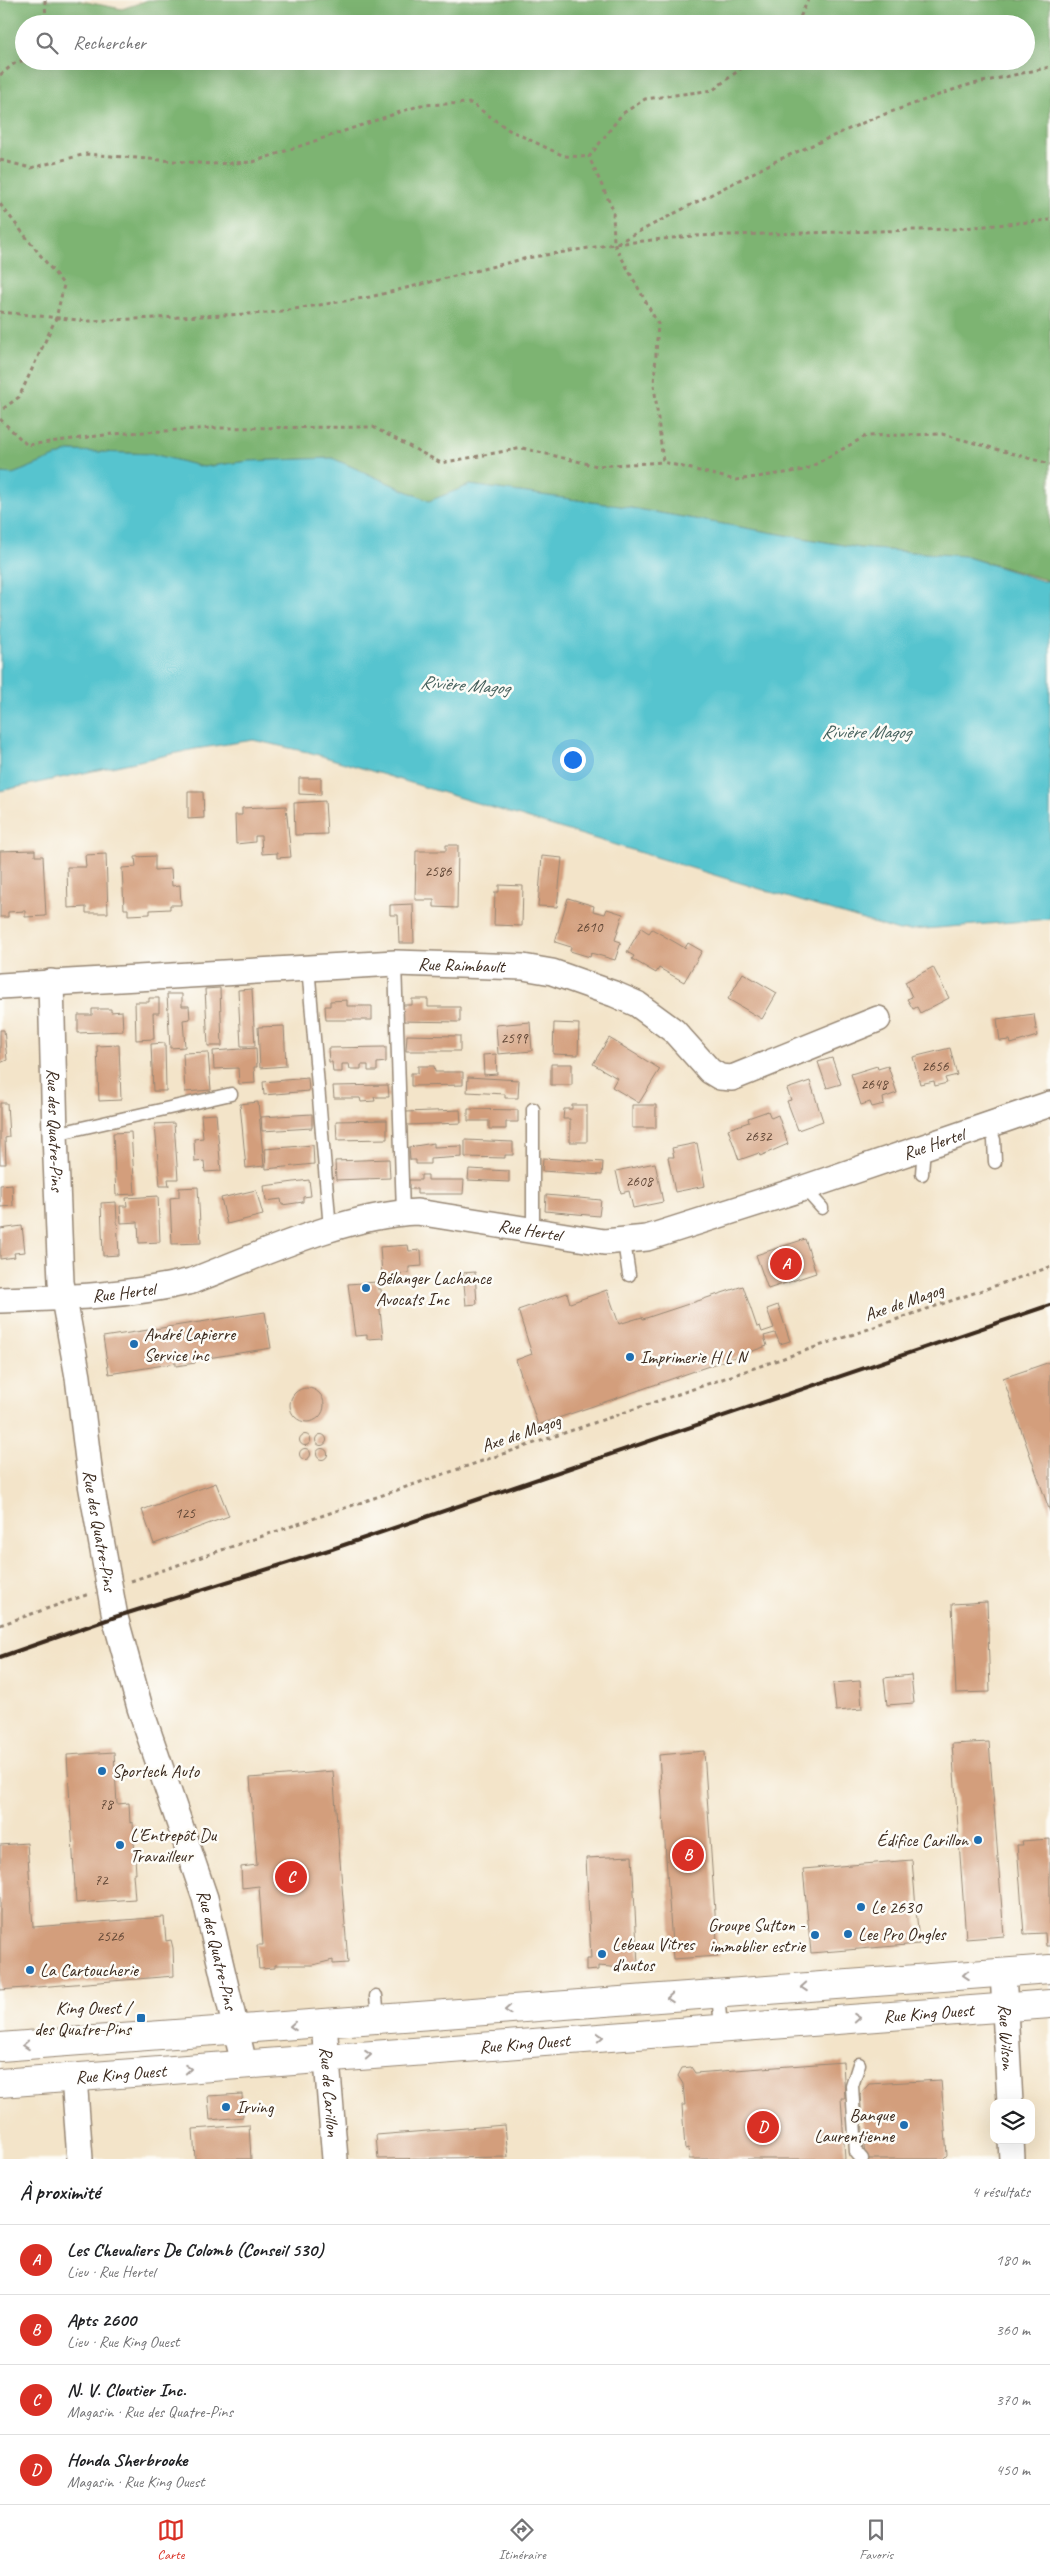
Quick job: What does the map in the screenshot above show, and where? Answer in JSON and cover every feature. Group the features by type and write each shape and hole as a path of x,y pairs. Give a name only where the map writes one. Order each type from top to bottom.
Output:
{"main road":[{"name":"Rue King Ouest","path":"0,2047 324,2024 377,2008 718,1994 1050,1969"},
{"name":"Rue King Ouest","path":"0,2083 1050,2004"}],"street":[{"name":"Rue Raimbault","path":"0,986 308,966 395,963 523,967 552,972 614,994 636,1004 674,1031 710,1071 726,1077 744,1074 878,1019"},
{"name":"Rue des Quatre-Pins","path":"52,982 55,1134 64,1298 75,1354 92,1484 110,1587 125,1658 205,1898 244,2064"},
{"name":"Rue Hertel","path":"0,1300 127,1294 192,1281 330,1229 403,1213 417,1212 604,1242 624,1242 669,1233 1050,1104"},
{"name":"Rue Wilson","path":"1003,1972 1010,2099"},
{"name":"Rue de Carillon","path":"324,2024 335,2159"},
{"path":"74,2077 80,2159"},
{"path":"1011,2144 1012,2159"}],"lane":[{"path":"395,963 403,1213"},
{"path":"308,966 330,1229"},
{"path":"55,1134 231,1094"},
{"path":"532,1109 533,1231"},
{"path":"988,1126 994,1140 995,1162"},
{"path":"922,1174 924,1146"},
{"path":"804,1188 822,1208"},
{"path":"624,1242 629,1275"},
{"path":"718,1994 721,2028"},
{"path":"859,2064 852,2086 856,2152 862,2159"}],"path":[{"path":"46,0 46,15"},
{"path":"801,15 808,0"},
{"path":"0,75 15,63"},
{"path":"614,244 776,161 874,118 964,86 1050,67"},
{"path":"589,157 622,114 645,99 713,90 739,70"},
{"path":"0,160 31,168 86,154 211,164 253,162 361,123 421,105 471,103 509,130 564,156 589,157"},
{"path":"589,157 613,210 614,244 658,324 654,384 663,462"},
{"path":"0,204 64,285 56,318 20,398 0,411"},
{"path":"0,312 89,321 269,312 370,297 527,258 614,244 692,236 953,229 1050,220"},
{"path":"0,419 27,445 112,434 214,428 373,427 441,463 522,448 597,466 663,462 736,480 804,470 866,436 942,434 1050,464"},
{"name":"Axe de Magog","path":"0,1625 1050,1267"}],"green space":[{"path":"0,0 76,0 122,9 148,0 1050,0 1050,581 964,556 860,548 620,506 470,485 429,501 332,458 249,461 203,467 153,454 70,451 13,474 0,473"}],"water":[{"name":"Rivière Magog","path":"70,451 153,454 203,467 249,461 332,458 429,501 470,485 620,506 860,548 964,556 1043,581 1050,581 1050,919 899,931 312,753 253,740 195,749 0,791 0,473 13,474"}],"building":[{"path":"299,778 321,778 321,795 299,794"},
{"path":"188,792 203,792 204,818 188,819"},
{"path":"325,801 327,834 295,835 294,803"},
{"path":"286,806 291,857 277,858 277,853 262,854 261,836 255,836 255,842 236,844 235,815 242,815 242,808"},
{"path":"446,845 458,845 457,908 434,907 434,900 415,900 416,851 446,851"},
{"path":"35,850 35,856 43,856 46,916 25,917 25,911 8,912 8,917 0,917 0,851"},
{"path":"106,854 108,913 86,913 86,907 68,908 67,867 86,867 85,855"},
{"path":"155,856 155,870 171,869 172,886 180,885 181,905 170,905 170,909 150,910 150,914 128,915 128,909 124,909 122,868 136,867 135,857"},
{"path":"542,856 562,858 557,907 538,906"},
{"path":"499,885 523,886 522,926 494,925 495,892 499,892"},
{"path":"568,898 594,906 593,911 605,914 607,909 623,914 615,940 621,942 615,960 591,953 590,957 570,951 571,947 555,942"},
{"path":"413,904 414,943 399,943 398,915 390,915 390,905"},
{"path":"641,928 649,933 652,929 685,948 688,943 702,951 684,982 659,968 656,973 632,959 634,956 627,952"},
{"path":"933,967 949,998 920,1013 917,1007 913,1009 907,999 912,997 905,982"},
{"path":"743,973 777,993 762,1019 728,999"},
{"path":"220,988 222,1046 208,1046 205,989"},
{"path":"252,989 255,1046 241,1046 238,990"},
{"path":"167,994 182,994 182,1006 189,1006 190,1019 183,1020 185,1047 170,1048"},
{"path":"149,998 159,998 159,1013 153,1013 154,1039 136,1040 135,1002 149,1002"},
{"path":"412,999 428,999 428,1007 460,1007 460,1022 401,1021 401,1005 412,1005"},
{"path":"347,1000 347,1006 372,1006 372,1020 326,1020 325,1006 330,1006 330,1001"},
{"path":"92,1009 111,1009 111,1012 122,1011 123,1031 78,1033 78,1015 92,1015"},
{"path":"1034,1014 1037,1036 1011,1044 1010,1040 1000,1041 997,1019"},
{"path":"530,1022 532,1051 498,1054 496,1025"},
{"path":"554,1023 579,1024 578,1055 553,1054"},
{"path":"284,1026 286,1066 260,1068 258,1027"},
{"path":"0,1030 4,1030 7,1060 0,1063"},
{"path":"407,1035 460,1036 460,1051 406,1051"},
{"path":"609,1038 660,1069 639,1103 612,1087 617,1078 593,1064"},
{"path":"165,1043 166,1091 153,1091 151,1044"},
{"path":"119,1045 121,1100 99,1101 97,1046"},
{"path":"386,1047 386,1062 377,1063 377,1071 368,1071 368,1065 361,1065 361,1069 350,1069 349,1064 342,1064 342,1072 333,1072 332,1062 329,1062 328,1048"},
{"path":"256,1048 257,1067 254,1067 255,1083 239,1084 238,1068 214,1069 213,1051"},
{"path":"950,1048 957,1075 945,1078 947,1083 935,1086 934,1081 920,1084 913,1057"},
{"path":"208,1052 211,1090 185,1092 183,1053"},
{"path":"496,1054 497,1074 484,1075 483,1055"},
{"path":"832,1058 841,1084 827,1088 818,1062"},
{"path":"551,1064 572,1064 572,1085 551,1085"},
{"path":"418,1066 434,1066 435,1072 463,1072 463,1085 411,1086 411,1073 418,1073"},
{"path":"877,1066 878,1069 888,1066 897,1093 883,1098 884,1104 872,1107 870,1102 861,1105 851,1074"},
{"path":"468,1077 519,1080 518,1098 505,1098 505,1094 467,1092"},
{"path":"308,1078 309,1091 264,1095 263,1082"},
{"path":"810,1081 823,1121 798,1130 787,1101 791,1100 787,1089"},
{"path":"388,1085 389,1097 374,1097 375,1101 361,1102 360,1098 334,1098 333,1086"},
{"path":"258,1102 264,1166 246,1168 240,1104"},
{"path":"0,1103 7,1103 9,1137 5,1138 6,1164 0,1164"},
{"path":"572,1105 587,1105 587,1142 570,1142 570,1119 563,1119 564,1109 572,1109"},
{"path":"632,1105 656,1105 656,1128 632,1128"},
{"path":"468,1109 518,1110 518,1122 506,1122 506,1129 489,1129 489,1121 468,1121"},
{"path":"460,1110 461,1123 407,1125 406,1112"},
{"path":"768,1111 771,1118 778,1115 788,1144 760,1156 759,1153 739,1160 728,1129 749,1122 748,1118"},
{"path":"216,1114 221,1171 205,1172 204,1161 195,1162 194,1139 203,1138 201,1115"},
{"path":"312,1114 312,1128 262,1131 261,1117"},
{"path":"387,1120 387,1139 337,1140 336,1121"},
{"path":"174,1123 178,1179 168,1179 169,1186 160,1186 155,1124"},
{"path":"131,1132 135,1194 116,1195 113,1133"},
{"path":"465,1140 513,1142 513,1155 505,1155 505,1158 465,1157"},
{"path":"434,1143 434,1147 462,1146 462,1157 430,1159 430,1164 416,1164 416,1160 410,1160 409,1147"},
{"path":"697,1143 705,1186 675,1192 668,1157 674,1157 672,1148"},
{"path":"313,1145 314,1164 266,1169 265,1149"},
{"path":"543,1158 603,1162 602,1175 542,1171"},
{"path":"389,1159 390,1178 336,1180 335,1161"},
{"path":"655,1163 663,1202 633,1208 629,1191 621,1193 616,1171"},
{"path":"469,1169 509,1171 509,1182 468,1180"},
{"path":"421,1175 428,1175 428,1180 464,1180 463,1194 417,1194 417,1189 408,1189 409,1180 421,1180"},
{"path":"309,1180 311,1196 303,1197 303,1202 282,1205 281,1199 266,1201 264,1186"},
{"path":"12,1184 13,1206 0,1207 0,1185"},
{"path":"198,1187 201,1243 172,1244 170,1198 179,1197 179,1188"},
{"path":"256,1190 263,1215 227,1224 221,1198"},
{"path":"546,1195 601,1200 599,1216 545,1211"},
{"path":"158,1196 160,1242 139,1243 138,1222 121,1223 120,1206 127,1206 126,1198"},
{"path":"116,1202 119,1255 103,1256 101,1203"},
{"path":"22,1226 25,1252 14,1253 15,1257 0,1259 0,1229"},
{"path":"805,1239 816,1273 768,1289 756,1255"},
{"path":"408,1245 409,1251 421,1250 422,1266 409,1267 409,1273 382,1275 380,1247"},
{"path":"475,1272 477,1304 466,1305 463,1273"},
{"path":"377,1282 378,1289 381,1289 382,1301 379,1301 383,1338 367,1339 367,1335 355,1336 348,1284"},
{"name":"Imprimerie H L N","path":"743,1286 757,1327 760,1326 762,1332 774,1328 767,1309 778,1305 790,1341 780,1344 775,1333 764,1336 767,1346 538,1425 516,1360 532,1354 518,1310 567,1293 570,1303 607,1290 619,1324 642,1317 643,1319"},
{"path":"265,1312 271,1348 195,1360 195,1363 176,1366 176,1363 109,1374 103,1337"},
{"path":"1050,1362 1050,1512 1003,1378"},
{"path":"307,1388 314,1389 319,1393 323,1398 323,1412 319,1417 314,1421 307,1422 300,1421 295,1417 291,1412 290,1405 291,1398 295,1393 300,1389"},
{"path":"305,1434 311,1440 305,1446 299,1440"},
{"path":"321,1434 327,1440 321,1446 315,1440"},
{"path":"305,1448 311,1454 305,1460 299,1454"},
{"path":"322,1448 328,1454 322,1460 316,1454"},
{"path":"216,1483 229,1516 154,1544 142,1510"},
{"path":"987,1602 990,1692 956,1693 952,1604"},
{"path":"911,1675 914,1703 887,1705 884,1678"},
{"path":"860,1681 862,1709 836,1711 833,1683"},
{"name":"Édifice Carillon","path":"989,1742 1004,1936 966,1939 952,1744"},
{"path":"704,1751 718,1956 673,1959 659,1755"},
{"path":"114,1752 117,1804 129,1803 130,1823 133,1822 136,1874 133,1874 135,1899 76,1903 67,1755"},
{"path":"333,1771 348,1963 333,1964 333,1960 313,1965 275,1965 275,1968 259,1969 257,1945 263,1945 259,1886 242,1888 241,1867 257,1865 250,1778"},
{"path":"1050,1839 1050,1946 1046,1946 1045,1933 1024,1934 1017,1845 1023,1845 1022,1841"},
{"path":"27,1843 33,1927 164,1917 166,1941 171,1940 173,1948 174,1976 0,1990 0,1845"},
{"path":"632,1856 638,1964 625,1965 625,1968 598,1966 598,1970 586,1971 586,1959 591,1959 586,1858"},
{"name":"Le 2630","path":"912,1860 919,1944 811,1953 803,1869"},
{"path":"843,2062 845,2098 841,2098 845,2159 689,2159 688,2148 685,2149 682,2105 685,2105 683,2084 678,2076 682,2068 691,2067 695,2073"},
{"name":"Banque Laurentienne","path":"941,2080 947,2155 943,2159 867,2159 865,2157 860,2094 869,2084"},
{"name":"Irving","path":"242,2094 243,2117 210,2120 208,2096"},
{"path":"249,2125 251,2159 195,2159 193,2129"},
{"path":"505,2125 508,2157 378,2159 376,2135"}],"railway":[{"path":"0,1657 115,1617 332,1549 1050,1305"}],"place":[{"name":"Les Chevaliers De Colomb (Conseil 530)","path":"786,1264"},
{"name":"Bélanger Lachance Avocats Inc","path":"366,1288"},
{"name":"André Lapierre Service inc","path":"134,1344"},
{"name":"Imprimerie H L N","path":"630,1357"},
{"name":"Sportech Auto","path":"102,1771"},
{"name":"Édifice Carillon","path":"978,1840"},
{"name":"L'Entrepôt Du Travailleur","path":"120,1845"},
{"name":"Apts 2600","path":"688,1855"},
{"name":"N. V. Cloutier Inc.","path":"291,1877"},
{"name":"Le 2630","path":"861,1907"},
{"name":"Lee Pro Ongles","path":"848,1934"},
{"name":"Groupe Sutton - immoblier estrie","path":"815,1935"},
{"name":"Lebeau Vitres d'autos","path":"602,1954"},
{"name":"La Cartoucherie","path":"30,1970"},
{"name":"King Ouest / des Quatre-Pins","path":"141,2018"},
{"name":"Irving","path":"226,2107"},
{"name":"Banque Laurentienne","path":"904,2125"},
{"name":"Honda Sherbrooke","path":"763,2127"}]}
